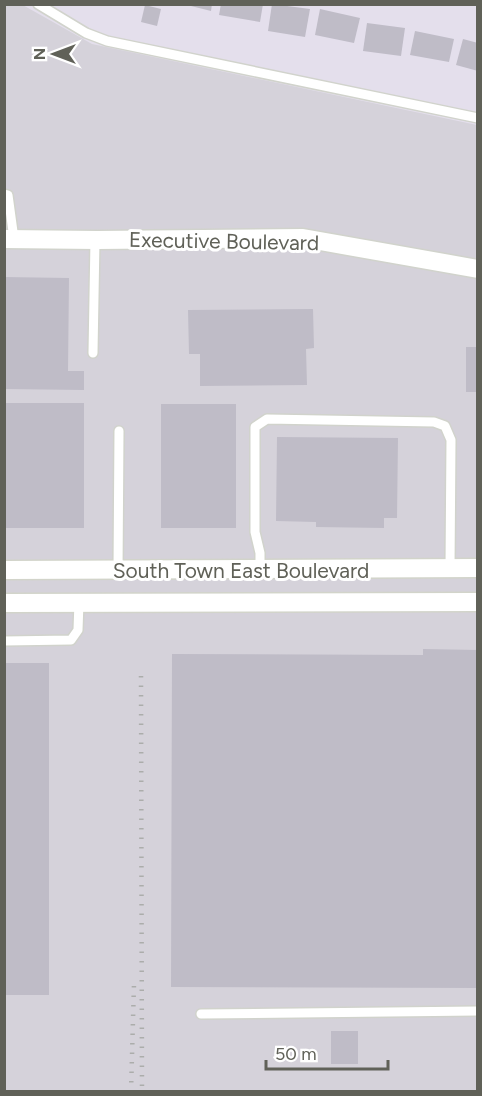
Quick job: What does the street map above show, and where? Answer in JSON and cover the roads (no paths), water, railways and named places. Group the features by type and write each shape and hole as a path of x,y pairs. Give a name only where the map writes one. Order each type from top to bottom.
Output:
{"main road":[{"name":"Executive Boulevard","path":"9,239 303,238 477,269"},
{"name":"South Town East Boulevard","path":"4,570 477,568"},
{"path":"118,571 118,602"},
{"name":"South Town East Boulevard","path":"4,603 477,602"}],"lane":[{"path":"38,4 86,33 107,41 477,118"},
{"path":"4,194 8,195 9,239"},
{"path":"93,353 94,240"},
{"path":"260,569 260,553 255,532 255,427 267,419 434,422 445,426 451,440 450,568"},
{"path":"118,571 119,431"},
{"path":"4,641 71,640 78,630 79,602"},
{"path":"201,1014 477,1011"}],"railway":[{"path":"141,676 142,1092"},
{"path":"131,1092 134,984"}]}
